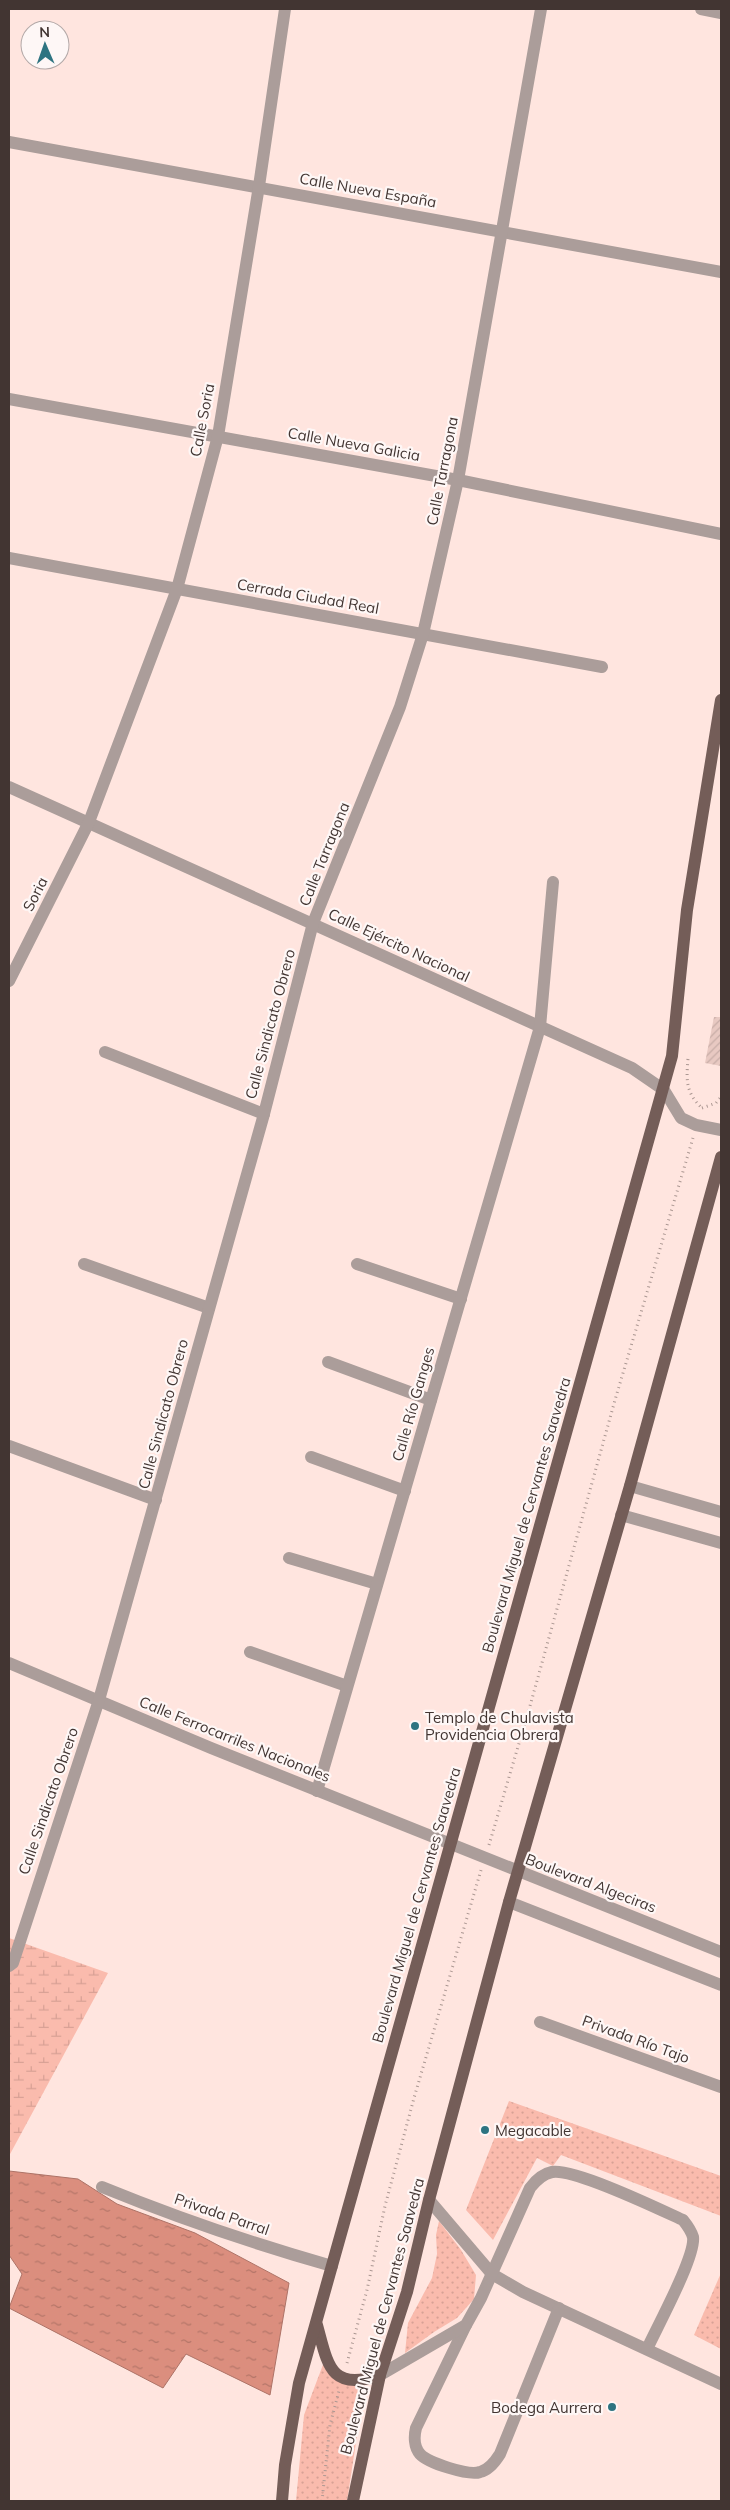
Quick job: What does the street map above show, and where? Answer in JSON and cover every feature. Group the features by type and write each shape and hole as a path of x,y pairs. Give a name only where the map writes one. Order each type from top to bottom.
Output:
{"main road":[{"name":"Boulevard Miguel de Cervantes Saavedra","path":"282,2501 285,2465 299,2383 317,2325 449,1844 664,1090 672,1056 687,910 721,700"},
{"name":"Boulevard Miguel de Cervantes Saavedra","path":"353,2501 380,2375 407,2292 429,2200 509,1902 630,1486 721,1158"},
{"path":"317,2325 331,2370 343,2379 362,2381 380,2375"}],"street":[{"name":"Calle Soria","path":"89,822 177,588 218,436 259,186 285,9"},
{"name":"Calle Tarragona","path":"313,923 400,706 423,634 458,480 541,9"},
{"path":"701,9 721,12"},
{"name":"Calle Nueva España","path":"9,142 259,186 721,272"},
{"name":"Calle Nueva Galicia","path":"9,399 458,480 721,534"},
{"name":"Cerrada Ciudad Real","path":"9,558 602,667"},
{"name":"Calle Ejército Nacional","path":"9,786 632,1068 664,1090"},
{"name":"Soria","path":"9,980 89,822"},
{"name":"Calle Río Ganges","path":"317,1791 540,1027 554,882"},
{"name":"Calle Sindicato Obrero","path":"9,1966 13,1963 29,1909 100,1700 264,1114 313,923"},
{"path":"105,1052 264,1114"},
{"path":"664,1090 681,1118 696,1125 721,1130"},
{"path":"84,1264 209,1308"},
{"path":"357,1264 461,1300"},
{"path":"328,1362 431,1400"},
{"path":"9,1446 156,1500"},
{"path":"311,1457 405,1491"},
{"path":"630,1486 721,1512"},
{"path":"621,1515 721,1543"},
{"path":"289,1558 377,1584"},
{"path":"250,1652 348,1686"},
{"name":"Calle Ferrocarriles Nacionales","path":"9,1663 449,1844"},
{"name":"Boulevard Algeciras","path":"449,1844 721,1952"},
{"path":"509,1902 721,1985"},
{"name":"Privada Río Tajo","path":"540,2022 721,2087"},
{"path":"559,2308 500,2454 485,2470 470,2474 425,2458 417,2450 416,2428 492,2274 530,2188 537,2180 550,2172 558,2171 574,2175 683,2220 689,2227 693,2237 690,2255 647,2349"},
{"name":"Privada Parral","path":"102,2187 202,2226 332,2266"},
{"path":"429,2200 492,2274 523,2292 721,2384"},
{"path":"380,2375 466,2326"}],"path":[{"path":"322,2501 330,2425 367,2290 385,2206 412,2107 696,1125 702,1108 716,1103 721,1097"}],"green space":[{"path":"9,1938 108,1973 9,2156"},
{"path":"509,2101 721,2176 721,2216 561,2155 553,2166 537,2158 493,2240 466,2210"},
{"path":"439,2221 461,2250 476,2275 474,2299 457,2318 405,2353 408,2323 432,2278 437,2254 436,2235"},
{"path":"721,2273 721,2349 694,2335"},
{"path":"324,2362 365,2384 347,2501 296,2501 304,2415"}],"water":[{"path":"9,2171 78,2179 117,2204 195,2233 289,2283 270,2395 186,2354 163,2388 9,2308 22,2274 9,2255"}],"building":[{"path":"714,1017 721,1017 721,1066 705,1063"}],"place":[{"name":"Templo de Chulavista Providencia Obrera","path":"415,1726"},
{"name":"Megacable","path":"485,2130"},
{"name":"Bodega Aurrera","path":"612,2407"}]}
